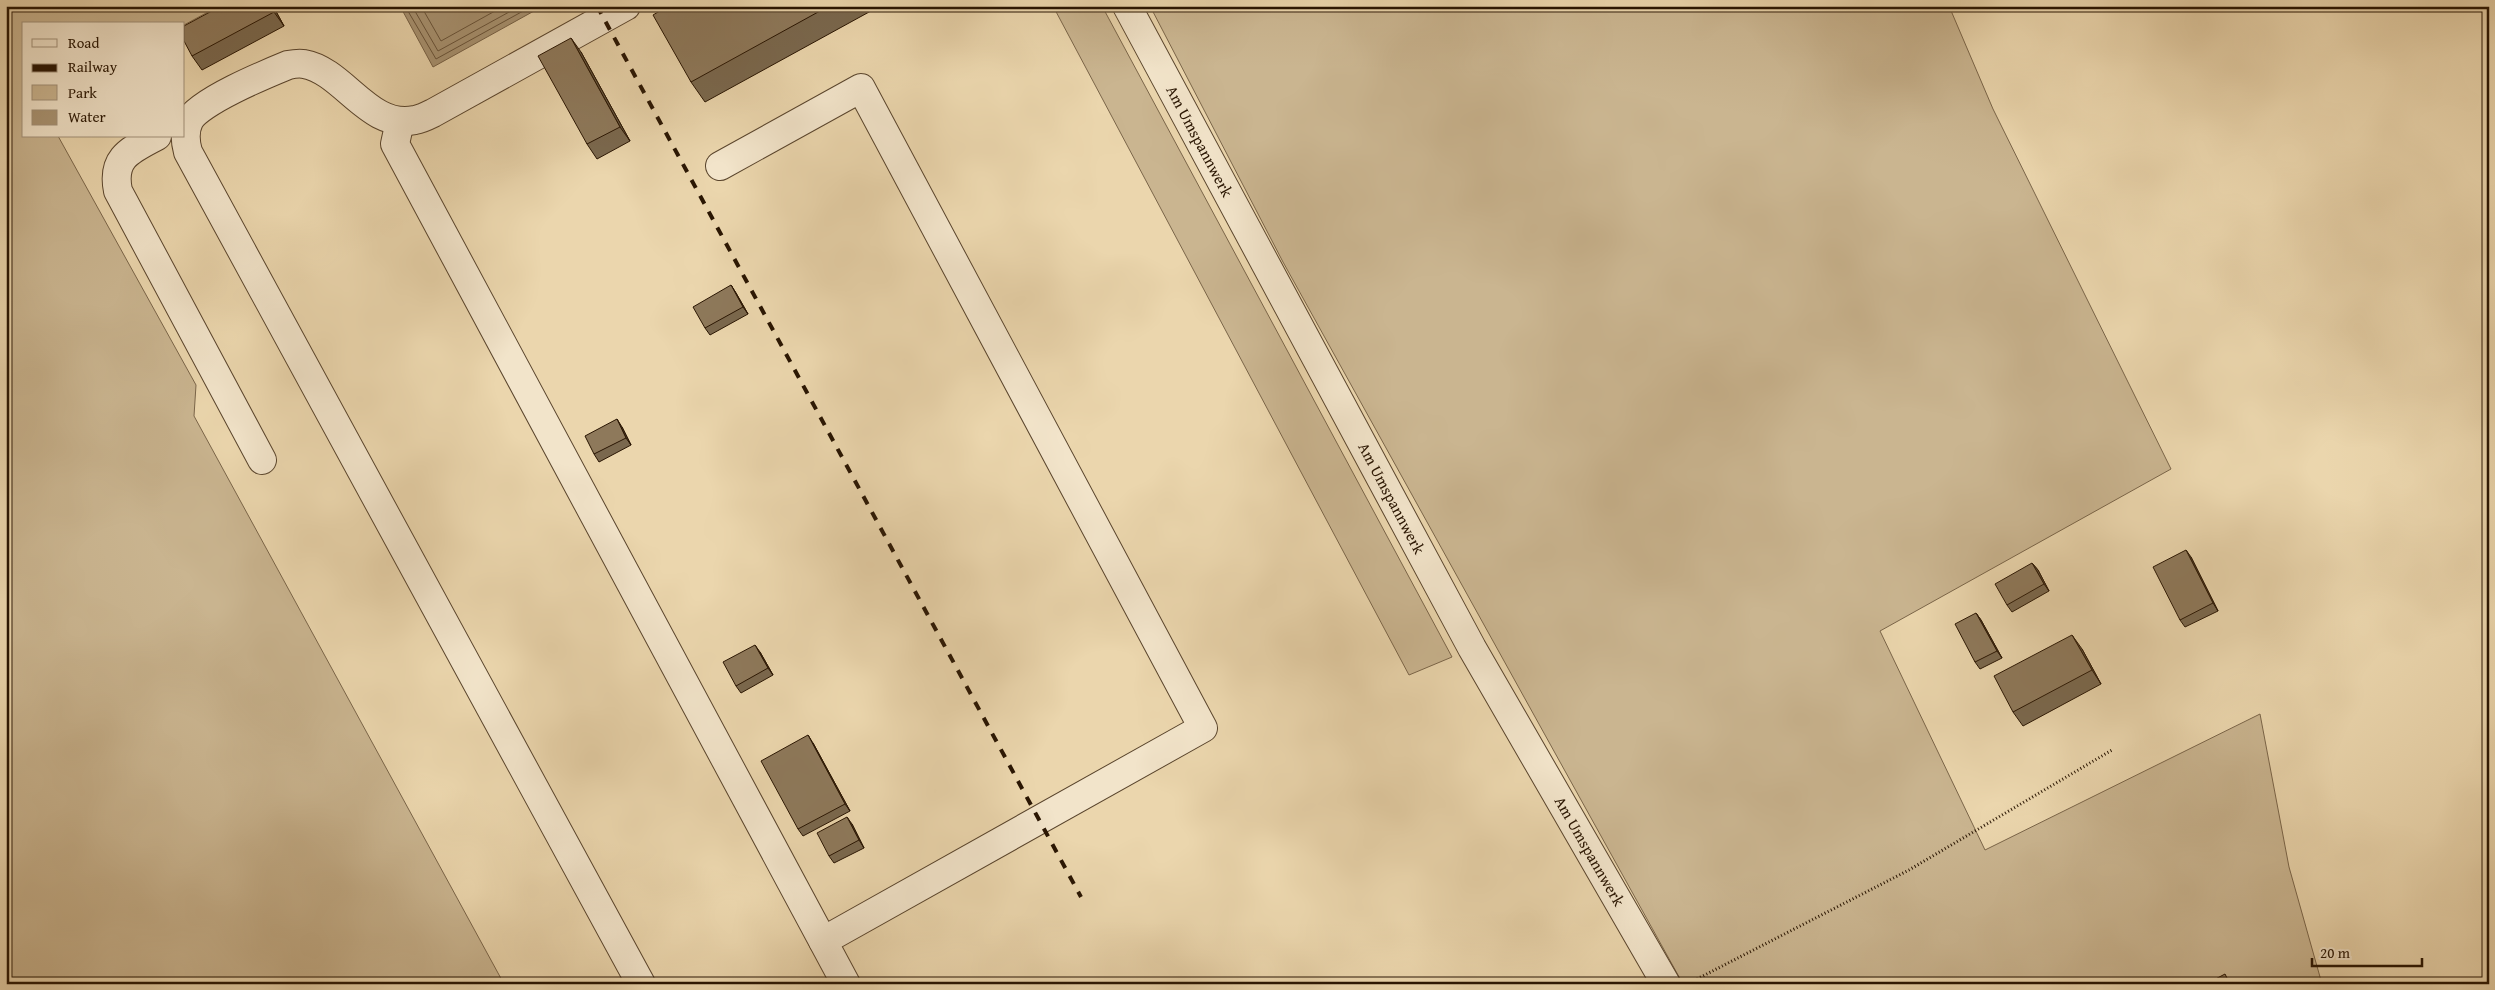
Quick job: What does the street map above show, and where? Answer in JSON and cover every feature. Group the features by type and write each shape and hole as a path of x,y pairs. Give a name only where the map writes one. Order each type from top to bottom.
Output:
{"street":[{"path":"626,6 433,114 415,120 400,121 383,115 363,103 320,70 303,64 288,65 201,107 189,120 185,130 188,152 641,984"},
{"name":"Am Umspannwerk","path":"1127,6 1472,648 1678,983"},
{"path":"720,166 861,88 1203,728 823,941"},
{"path":"400,121 395,144 846,984"},
{"path":"154,138 124,156 118,166 116,178 118,191 262,460"}],"path":[{"path":"1678,983 1909,870 2112,750"}],"green space":[{"path":"6,6 219,6 185,24 185,22 22,22 22,138 59,138 196,385 194,416 504,984 6,984"},
{"path":"1053,6 1102,6 1452,657 1409,675"},
{"path":"1150,6 1949,6 1993,109 2171,469 1880,631 1985,850 2260,714 2289,867 2322,984 1683,984 1283,262"}],"water":[{"path":"400,6 531,6 534,11 433,67"}],"building":[{"path":"221,6 270,6 274,12 192,56 185,43 185,25"},
{"path":"668,6 829,6 691,82 653,15"},
{"path":"571,38 620,127 587,144 538,56"},
{"path":"731,285 743,307 705,328 693,307"},
{"path":"617,419 626,438 594,454 585,436"},
{"path":"2186,550 2213,603 2180,620 2153,567"},
{"path":"2032,563 2044,584 2007,605 1995,584"},
{"path":"1976,613 1997,651 1975,662 1955,624"},
{"path":"2072,635 2092,670 2013,712 1994,676"},
{"path":"755,645 768,668 736,686 723,662"},
{"path":"808,735 845,804 798,829 761,761"},
{"path":"847,817 859,840 829,856 817,833"},
{"path":"2225,974 2230,984 2206,984"}],"railway":[{"path":"597,6 1081,897"}]}
